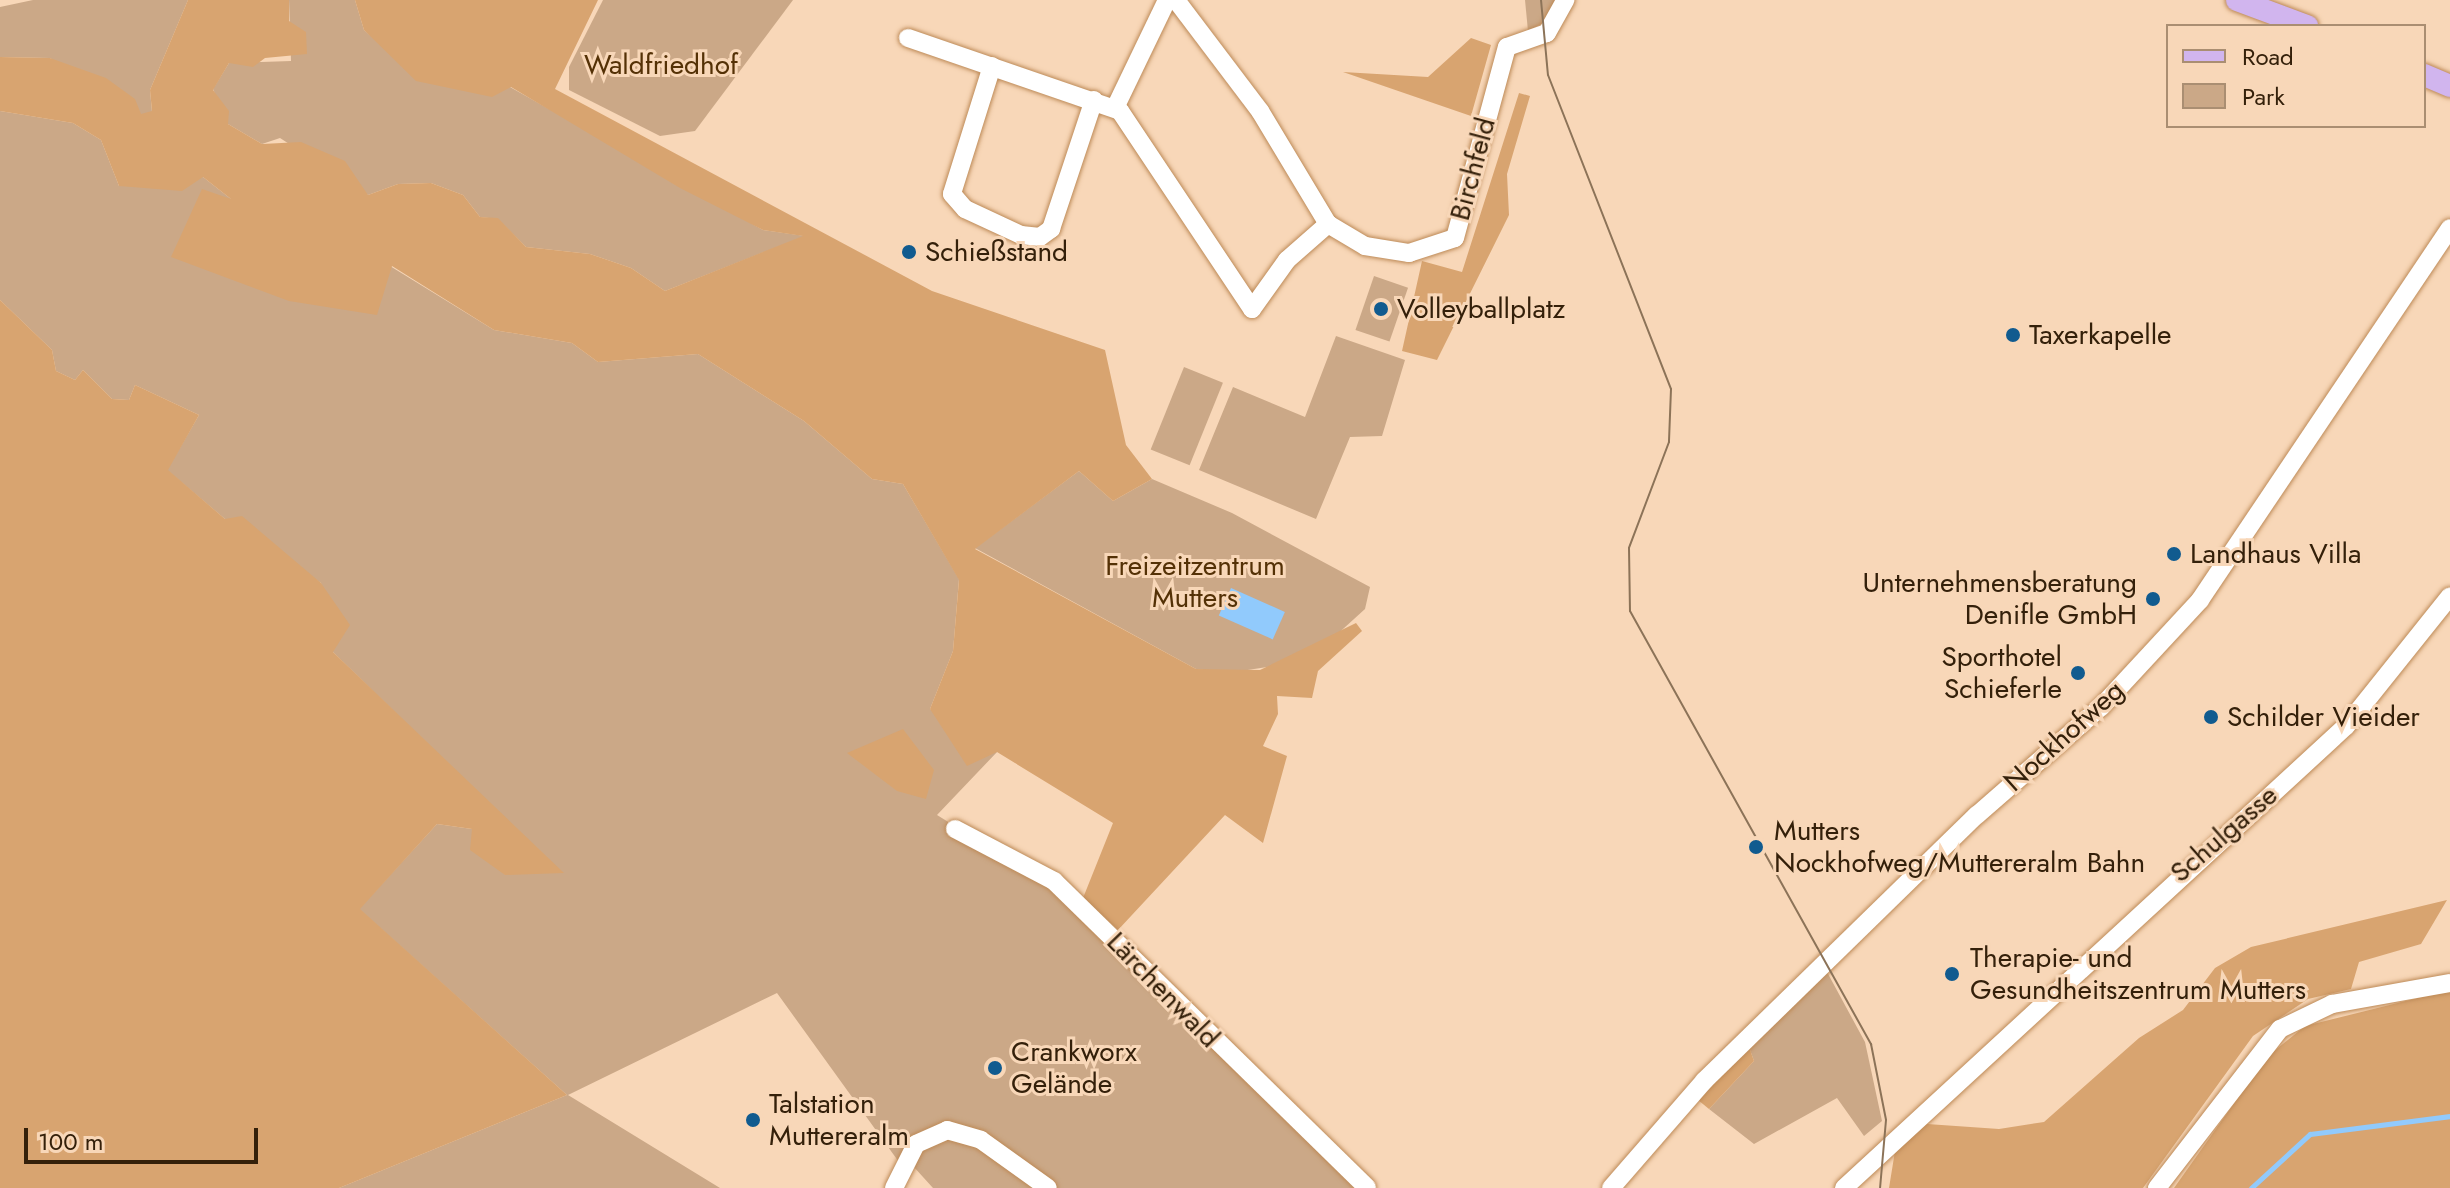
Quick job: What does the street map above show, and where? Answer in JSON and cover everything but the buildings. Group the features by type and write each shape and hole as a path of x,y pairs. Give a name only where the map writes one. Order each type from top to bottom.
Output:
{"main road":[{"path":"2237,0 2302,24"},
{"path":"2426,76 2450,86"}],"street":[{"path":"1115,108 1167,0"},
{"name":"Birchfeld","path":"1176,0 1268,123 1328,224 1365,246 1409,253 1455,238 1507,47 1547,33 1565,0"},
{"path":"908,38 1115,108 1252,309 1287,260 1328,224"},
{"path":"992,66 952,194 965,209 1021,235 1040,237 1051,229 1094,100"},
{"name":"Nockhofweg","path":"1611,1188 1756,1029 1977,815 2101,707 2200,600 2450,228"},
{"name":"Schulgasse","path":"1844,1188 2346,726 2450,596"},
{"name":"Lärchenwald","path":"955,829 1054,881 1353,1184"},
{"path":"2157,1188 2280,1029 2332,1004 2450,983"},
{"path":"894,1185 916,1144 947,1130 981,1140 1048,1188"}],"green space":[{"path":"33,0 188,0 150,90 152,112 141,115 50,58 0,57 0,7"},
{"path":"289,0 355,0 364,30 381,45 510,87 763,230 805,236 665,291 631,268 590,254 526,247 498,219 480,217 463,195 431,183 398,184 368,195 280,138 262,144 228,124 213,89 229,63 291,61"},
{"name":"Waldfriedhof","path":"603,0 793,0 695,131 660,136 569,90 569,67"},
{"path":"1525,0 1558,0 1549,20 1528,31"},
{"path":"0,111 73,123 101,140 119,186 203,177 231,199 263,196 332,256 364,250 494,330 572,343 598,362 698,354 804,421 872,479 903,484 959,579 953,651 930,709 997,752 937,815 1052,886 1361,1188 933,1188 913,1166 909,1176 777,993 568,1095 720,1188 339,1188 567,1095 359,909 437,824 472,829 505,875 441,757 333,652 321,583 225,519 167,470 199,415 135,385 129,400 112,399 83,370 75,380 56,371 52,350 0,300"},
{"name":"Volleyballplatz","path":"1374,276 1408,288 1389,342 1355,330"},
{"path":"1336,336 1405,360 1382,436 1350,437 1316,519 1199,470 1233,387 1305,417"},
{"path":"1184,367 1223,383 1190,465 1151,450"},
{"name":"Freizeitzentrum Mutters","path":"1079,471 1113,501 1152,479 1232,513 1370,587 1365,609 1332,639 1274,666 1228,673 1196,669 975,548"},
{"path":"1827,972 1865,1042 1882,1121 1864,1136 1837,1098 1754,1144 1709,1109 1754,1061 1749,1047"}],"shaded area":[{"path":"188,0 289,0 289,21 306,32 307,54 265,58 253,67 229,63 213,90 229,111 228,124 262,144 301,142 345,161 368,195 398,184 431,183 463,195 480,217 498,218 526,247 590,254 631,268 665,291 803,236 763,230 680,188 511,87 492,97 416,81 364,30 355,0 598,0 555,89 932,291 1105,350 1126,445 1152,479 1113,501 1079,471 975,549 1196,669 1260,670 1356,623 1362,631 1318,671 1312,698 1277,696 1278,714 1263,746 1287,756 1263,843 1225,815 1118,930 1083,898 1113,823 997,752 967,766 930,709 953,651 959,580 903,484 872,479 804,421 698,354 598,362 572,343 494,330 392,266 377,315 289,301 171,257 202,189 231,199 203,177 182,191 119,186 101,140 73,123 0,111 0,57 50,58 106,78 135,99 141,114 152,111 150,90"},
{"path":"1471,38 1491,45 1471,116 1343,72 1428,77"},
{"path":"1519,93 1530,96 1507,174 1509,215 1437,360 1402,351 1422,261 1462,272"},
{"path":"0,300 52,350 56,371 75,380 83,370 112,399 129,400 135,385 199,415 168,470 225,519 242,516 321,583 350,625 333,652 564,873 505,875 470,850 472,829 437,824 360,909 567,1095 339,1188 0,1188"},
{"path":"903,729 934,770 926,799 897,791 847,753"},
{"path":"2447,900 2421,944 2359,962 2351,989 2308,999 2253,1036 2143,1188 1889,1188 1896,1145 1927,1124 1999,1129 2044,1122 2139,1038 2183,1010 2215,968 2251,947"},
{"path":"2450,990 2450,1188 2174,1188 2267,1057 2305,1026"},
{"path":"1749,1047 1754,1061 1709,1109 1698,1100"}],"water":[{"path":"1231,588 1285,612 1273,639 1219,615"}],"waterway":[{"path":"2251,1188 2310,1134 2450,1116"}],"tram line":[{"path":"1541,0 1548,75 1671,389 1669,442 1629,548 1630,611 1871,1044 1886,1120 1880,1188"}],"place":[{"name":"Schießstand","path":"909,252"},
{"name":"Volleyballplatz","path":"1381,309"},
{"name":"Taxerkapelle","path":"2013,335"},
{"name":"Landhaus Villa","path":"2174,554"},
{"name":"Unternehmensberatung Denifle GmbH","path":"2153,599"},
{"name":"Sporthotel Schieferle","path":"2078,673"},
{"name":"Schilder Vieider","path":"2211,717"},
{"name":"Mutters Nockhofweg/Muttereralm Bahn","path":"1756,847"},
{"name":"Therapie- und Gesundheitszentrum Mutters","path":"1952,974"},
{"name":"Crankworx Gelände","path":"995,1068"},
{"name":"Talstation Muttereralm","path":"753,1120"}]}
